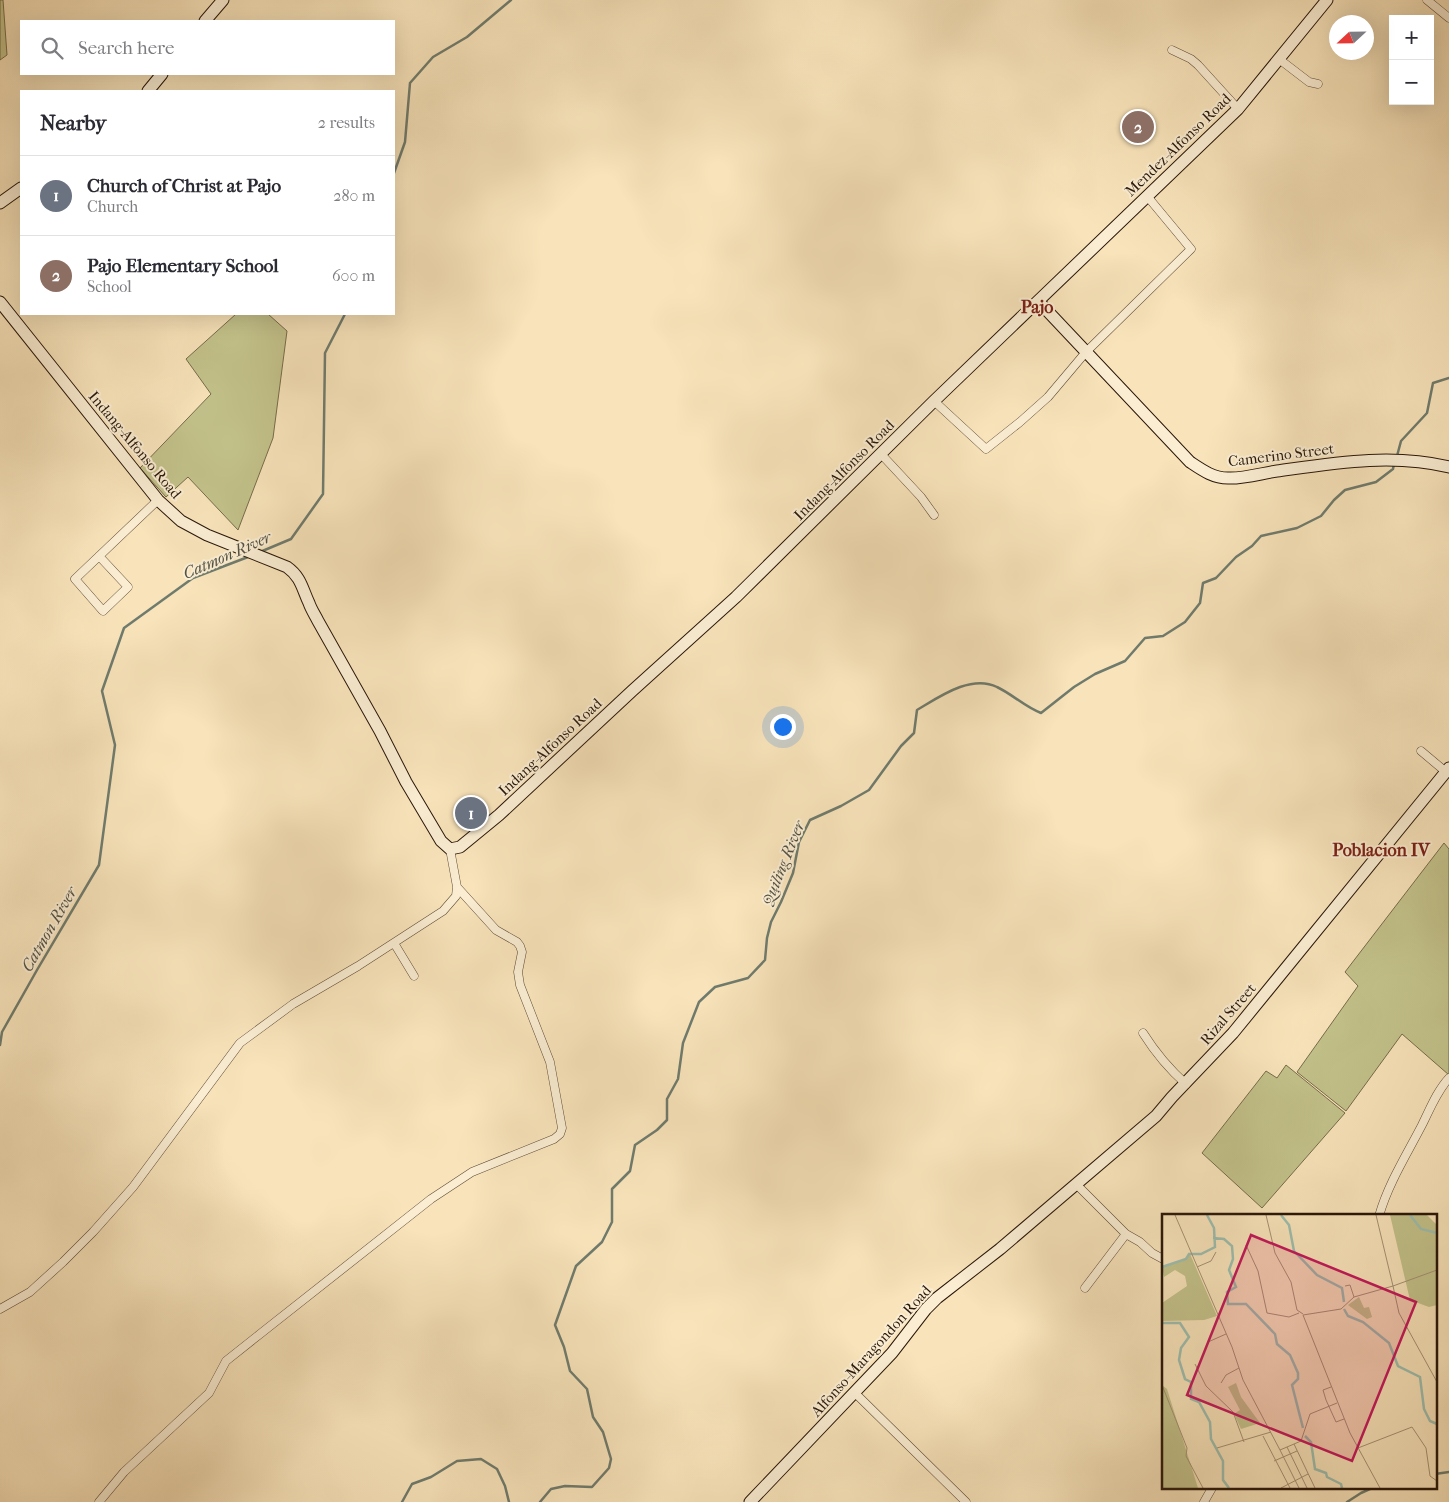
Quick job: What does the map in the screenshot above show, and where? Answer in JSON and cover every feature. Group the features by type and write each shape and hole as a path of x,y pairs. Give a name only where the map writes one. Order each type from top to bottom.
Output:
{"main road":[{"path":"206,20 223,0"},
{"name":"Mendez-Alfonso Road","path":"1038,302 1238,109 1327,0"},
{"path":"149,90 161,75"},
{"path":"0,203 20,189"},
{"name":"Indang-Alfonso Road","path":"0,302 158,500 181,521 207,535 287,567 294,572 302,584 313,612 380,730 406,782 441,841 450,849 460,847 499,814 736,597 934,401 1038,302"},
{"name":"Camerino Street","path":"1038,302 1190,462 1212,476 1229,479 1276,471 1374,459 1408,460 1449,467"},
{"name":"Rizal Street","path":"1000,1249 1156,1116 1186,1084 1233,1033 1447,770"},
{"name":"Alfonso-Maragondon Road","path":"750,1502 892,1353 937,1298 1000,1249"}],"street":[{"path":"1427,0 1449,18"},
{"path":"1172,50 1191,59 1198,65 1238,109"},
{"path":"1279,59 1309,82 1318,84"},
{"path":"934,401 986,449 1048,397 1086,352 1191,249 1147,196"},
{"path":"881,454 921,497 934,515"},
{"path":"99,556 128,587 103,611 75,578 158,500"},
{"path":"1421,751 1447,770"},
{"path":"0,1309 30,1292 63,1262 133,1188 240,1043 293,1004 358,966 443,911 456,896 457,887 450,849"},
{"path":"99,1502 124,1472 209,1392 226,1361 431,1199 472,1172 554,1139 560,1134 562,1128 550,1062 520,985 518,972 522,952 520,946 517,942 496,930 457,887"},
{"path":"394,943 414,976"},
{"path":"1143,1033 1171,1071 1186,1084"},
{"path":"1380,1214 1383,1202 1410,1147 1441,1089 1449,1078"},
{"path":"1076,1184 1126,1234 1162,1258"},
{"path":"1086,1288 1126,1234"},
{"path":"855,1393 966,1502"},
{"path":"1204,1502 1211,1490"}],"shaded area":[{"path":"0,0 3,0 7,55 0,60"},
{"path":"235,315 269,315 287,331 273,438 238,530 188,477 166,497 140,468 211,394 186,359"},
{"path":"1444,843 1449,849 1449,1075 1402,1034 1346,1111 1297,1072 1358,986 1345,972"},
{"path":"1286,1065 1345,1113 1262,1208 1202,1153 1266,1071 1277,1078"}],"waterway":[{"name":"Catmon River","path":"395,170 405,142 410,83 433,57 467,37 511,0"},
{"name":"Catmon River","path":"260,552 291,539 323,494 325,353 344,315"},
{"name":"Quiling River","path":"1397,456 1401,441 1427,413 1433,383 1449,378"},
{"name":"Quiling River","path":"540,1502 551,1489 565,1486 592,1487 609,1468 611,1459 603,1432 593,1417 587,1389 570,1371 564,1347 555,1325 576,1266 602,1242 612,1222 612,1189 630,1171 635,1145 657,1130 667,1120 667,1099 678,1079 683,1043 699,1002 715,987 748,978 765,960 771,922 793,873 799,842 810,820 841,806 869,790 901,746 914,733 917,710 935,699 966,685 987,684 997,687 1041,713 1074,687 1095,674 1125,661 1145,638 1163,636 1185,622 1200,603 1203,583 1216,578 1236,557 1252,546 1261,536 1297,528 1321,516 1345,490 1376,482 1393,469 1394,464"},
{"name":"Catmon River","path":"0,1045 2,1032 99,865 115,745 102,691 124,628 193,578 248,557"},
{"name":"Quiling River","path":"402,1502 412,1484 431,1477 457,1461 481,1459 497,1469 505,1486 509,1502"},
{"path":"1436,1474 1449,1472"},
{"path":"1347,1502 1368,1490"}],"place":[{"name":"Pajo Elementary School","path":"1138,127"},
{"name":"Church of Christ at Pajo","path":"471,813"}],"district":[{"name":"Pajo","path":"1037,307"},
{"name":"Poblacion IV","path":"1381,850"}]}
